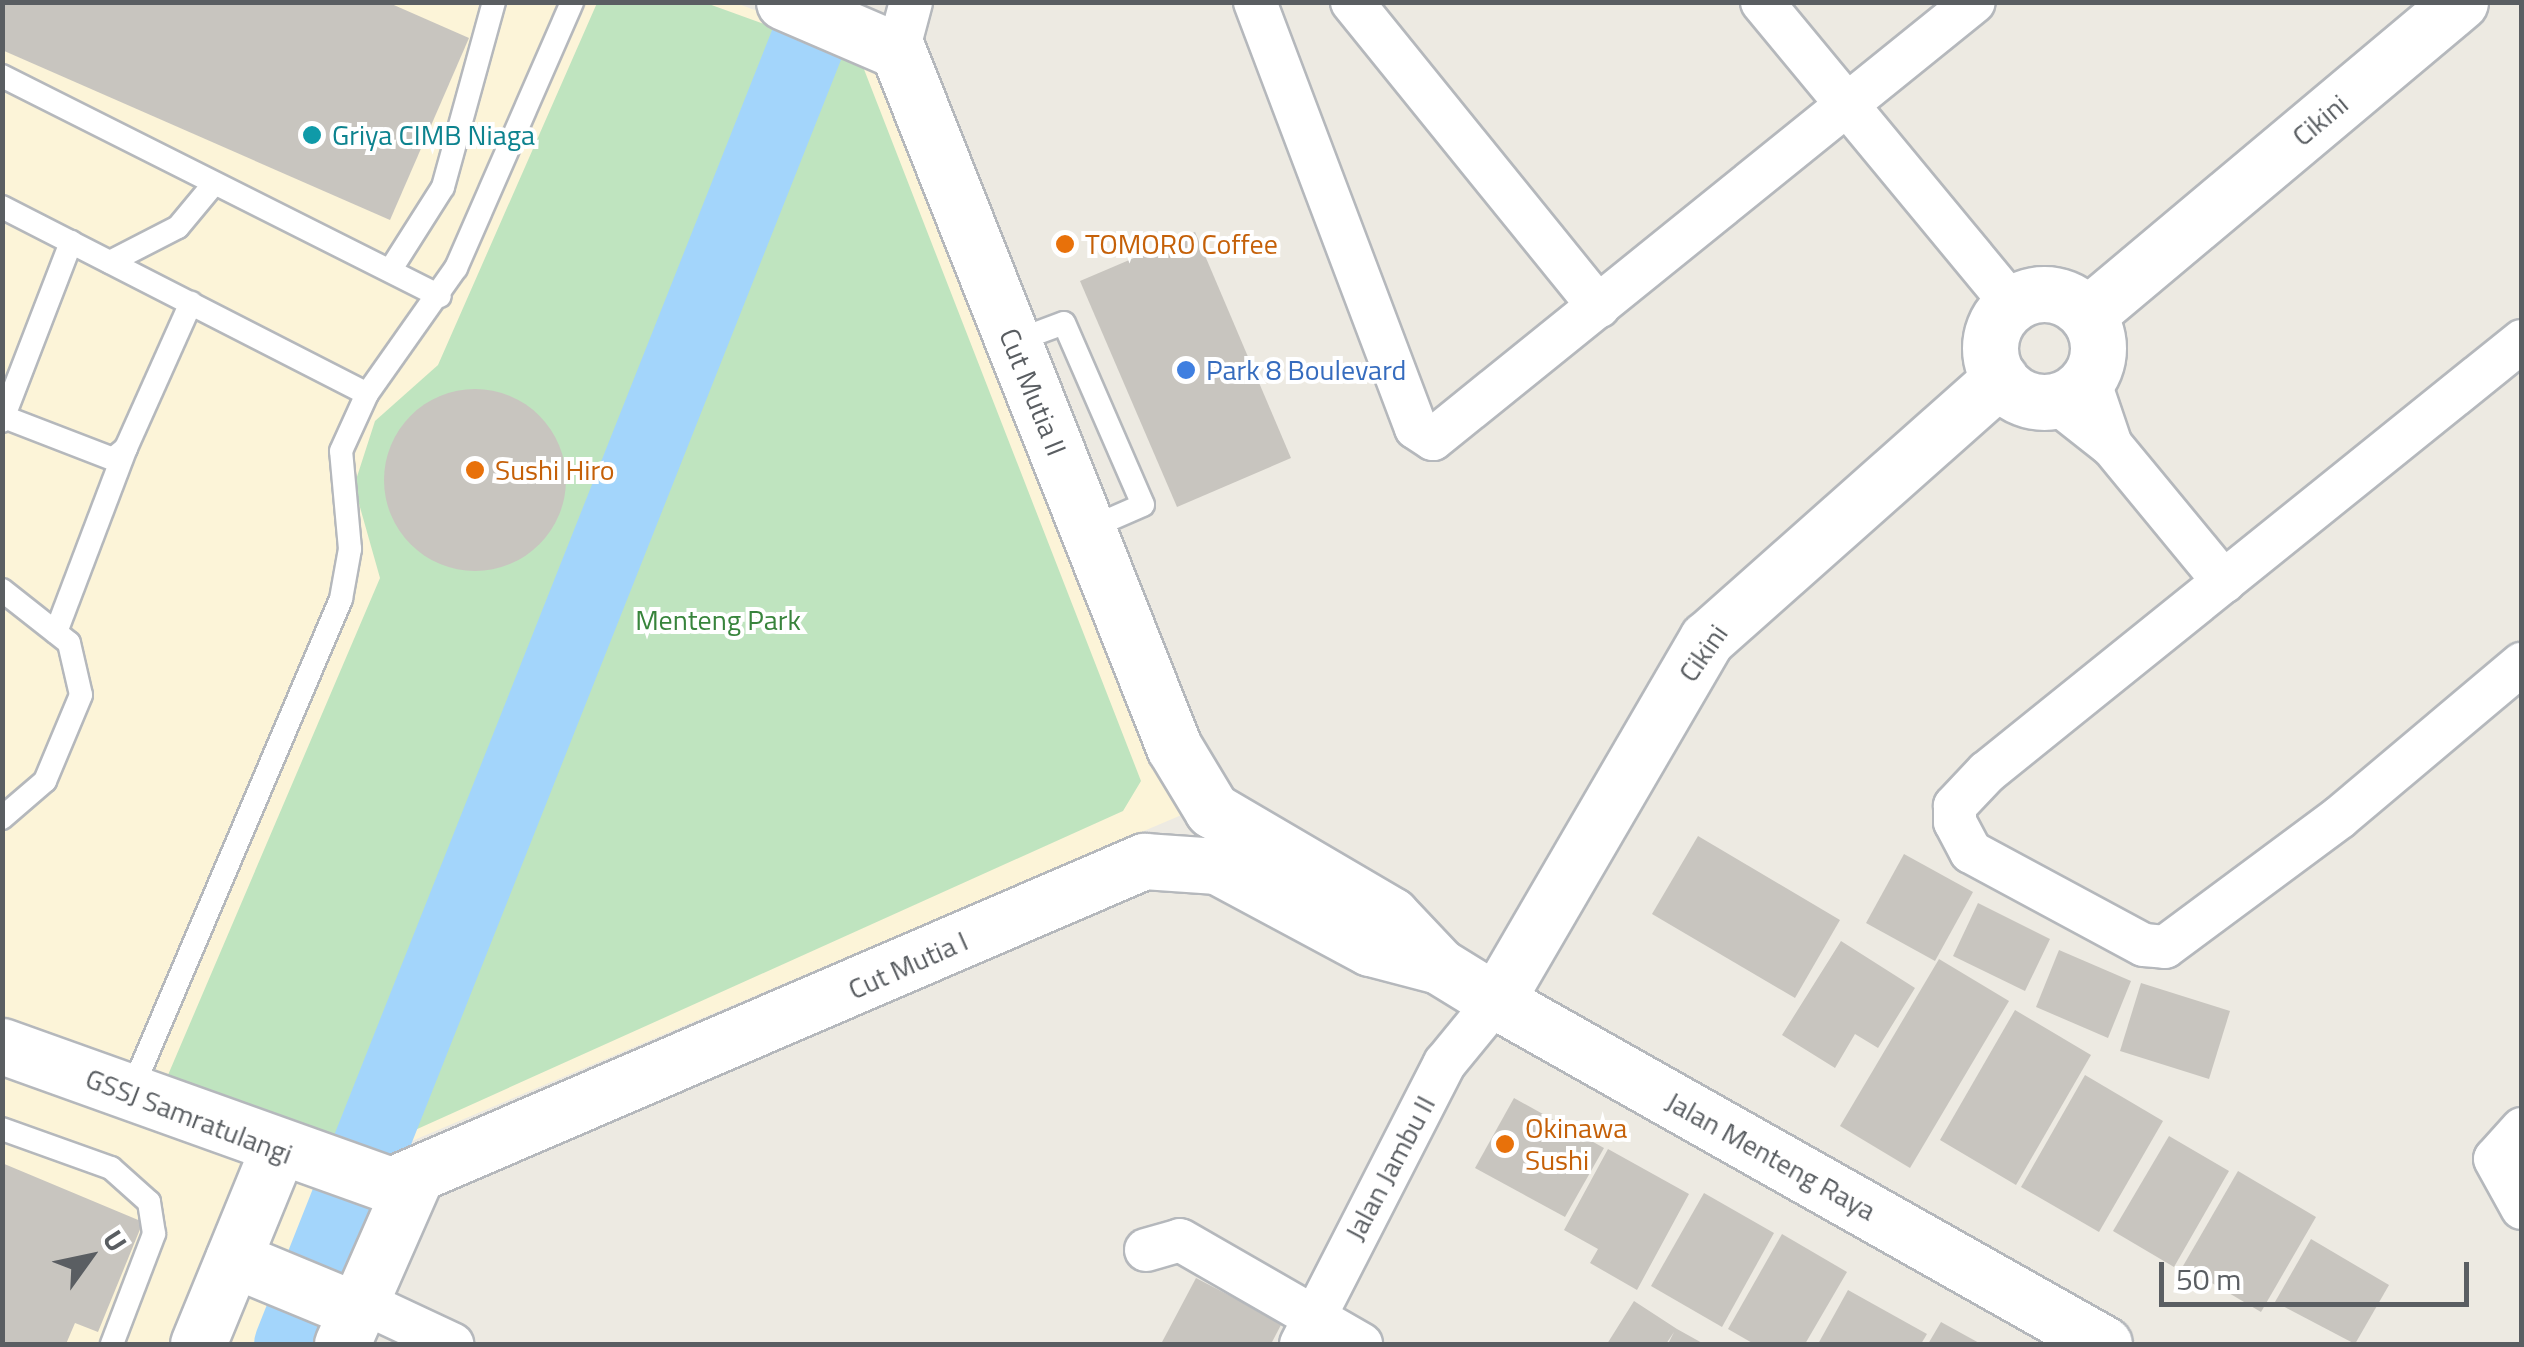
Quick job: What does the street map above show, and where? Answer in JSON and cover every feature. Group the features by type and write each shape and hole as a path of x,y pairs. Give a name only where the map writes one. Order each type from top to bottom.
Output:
{"main road":[{"path":"784,2 898,32"},
{"name":"Cikini","path":"2087,315 2460,2"},
{"name":"Cut Mutia II","path":"898,32 1013,342 1174,747 1212,810 1391,915 1440,966"},
{"path":"2043,294 2087,315 2099,348 2072,391 2024,399 2000,379 1992,331 2012,304 2043,294"},
{"name":"Cikini","path":"1496,1000 1707,639 2000,379"},
{"name":"Cut Mutia II","path":"1144,861 1174,811 1174,747"},
{"name":"Cut Mutia I","path":"394,1183 1144,861 1218,866 1370,948 1440,966"},
{"name":"Jalan Menteng Raya","path":"1440,966 2104,1344"},
{"name":"GSSJ Samratulangi","path":"2,1046 294,1157 394,1183"},
{"path":"198,1344 249,1266 294,1157"},
{"path":"249,1266 345,1312 394,1183"}],"street":[{"path":"1255,2 1420,434 1446,434 1842,103 1974,2"},
{"path":"1352,2 1599,307"},
{"path":"1762,2 2012,304"},
{"path":"2522,341 1955,806 1971,852 2144,946 2177,941 2522,664"},
{"path":"2072,391 2224,582"},
{"name":"Jalan Jambu II","path":"1306,1330 1446,1063 1496,1000"},
{"path":"2522,1130 2495,1159 2522,1208"},
{"path":"1146,1250 1180,1240 1306,1330 1361,1344"},
{"path":"345,1312 452,1344"}],"lane":[{"path":"390,270 443,187 494,2"},
{"path":"130,1094 341,600 350,549 341,452 367,394 440,296 572,2"},
{"path":"2,76 212,186 440,296"},
{"path":"110,262 178,227 212,186"},
{"path":"2,207 367,394"},
{"path":"71,242 3,419 102,457 126,448"},
{"path":"56,632 126,448 191,303"},
{"path":"2,590 69,643 81,696 45,782 2,818"},
{"path":"2,1129 112,1168 149,1202 154,1234 112,1344"}],"shaded area":[{"path":"3,3 736,3 869,53 1191,811 353,1166 270,1344 3,1344"}],"green space":[{"name":"Menteng Park","path":"597,3 706,3 860,59 1141,781 1123,811 364,1153 165,1082 380,578 354,486 375,421 438,365"}],"building":[{"name":"Griya CIMB Niaga","path":"2,2 387,2 469,38 390,220 2,50"},
{"name":"Park 8 Boulevard","path":"1195,232 1291,458 1177,507 1080,281"},
{"name":"Sushi Hiro","path":"475,389 510,396 539,416 559,445 566,480 559,515 539,544 510,564 475,571 440,564 411,544 391,515 384,480 391,445 411,416 440,396"},
{"path":"1698,836 1840,920 1795,998 1652,914"},
{"path":"1904,854 1973,892 1935,961 1866,923"},
{"path":"1978,903 2050,939 2025,991 1953,956"},
{"path":"1841,941 1915,988 1878,1048 1855,1034 1835,1068 1782,1035"},
{"path":"2059,950 2131,981 2108,1038 2036,1007"},
{"path":"1939,959 2009,1001 1910,1168 1840,1126"},
{"path":"2141,983 2230,1011 2209,1079 2120,1051"},
{"path":"2015,1010 2091,1055 2016,1185 1940,1140"},
{"path":"2085,1075 2163,1121 2099,1232 2021,1187"},
{"path":"1514,1098 1604,1148 1565,1217 1475,1168"},
{"path":"2169,1136 2229,1171 2174,1267 2113,1231"},
{"path":"1608,1149 1689,1194 1637,1290 1590,1263 1598,1249 1564,1230"},
{"path":"2,1163 143,1222 98,1332 75,1323 66,1344 2,1344"},
{"path":"2238,1171 2316,1217 2261,1312 2183,1266"},
{"path":"1704,1193 1774,1233 1722,1327 1651,1286"},
{"path":"1782,1234 1847,1272 1805,1344 1754,1344 1728,1329"},
{"path":"2311,1239 2389,1285 2355,1344 2275,1302"},
{"path":"1196,1278 1282,1323 1271,1344 1161,1344"},
{"path":"1848,1290 1927,1334 1921,1344 1818,1344"},
{"path":"1634,1301 1704,1344 1668,1344 1674,1332 1666,1344 1607,1344"},
{"path":"1941,1322 1981,1344 1928,1344"}],"waterway":[{"path":"291,1344 823,2"}],"place":[{"name":"Griya CIMB Niaga","path":"312,135"},
{"name":"TOMORO Coffee","path":"1065,244"},
{"name":"Park 8 Boulevard","path":"1186,370"},
{"name":"Sushi Hiro","path":"475,470"},
{"name":"Okinawa Sushi","path":"1505,1144"}]}
